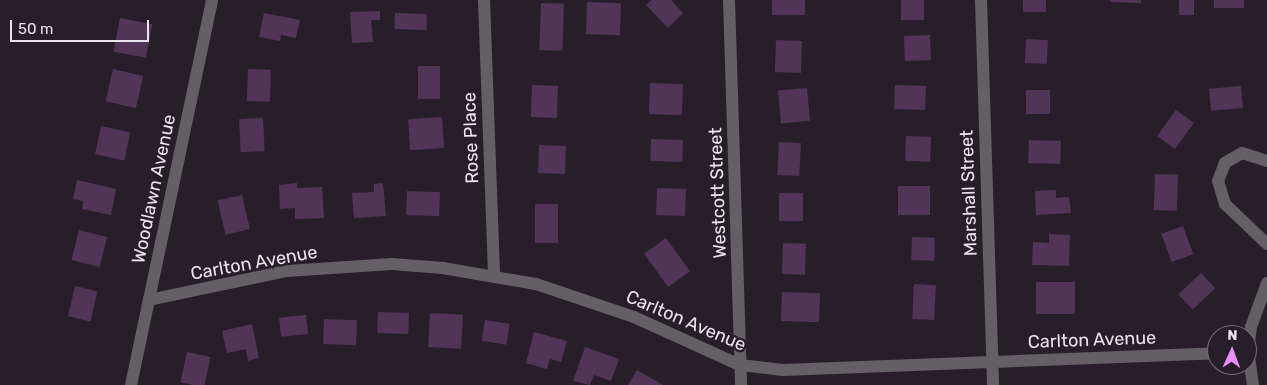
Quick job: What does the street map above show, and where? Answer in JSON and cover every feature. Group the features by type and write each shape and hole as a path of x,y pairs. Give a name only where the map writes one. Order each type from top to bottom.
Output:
{"street":[{"name":"Woodlawn Avenue","path":"131,385 212,0"},
{"name":"Rose Place","path":"484,0 494,276"},
{"name":"Westcott Street","path":"729,0 741,385"},
{"name":"Marshall Street","path":"981,0 992,385"},
{"path":"1267,161 1242,152 1225,163 1218,181 1225,204 1267,244"},
{"name":"Carlton Avenue","path":"149,300 287,271 340,266 401,265 494,276 586,299 740,365 783,370 1207,353"},
{"path":"1252,325 1267,283"}],"building":[{"path":"652,0 671,0 683,13 668,28 646,5"},
{"path":"772,0 805,0 805,15 772,15"},
{"path":"901,0 924,0 924,20 901,20"},
{"path":"1023,0 1046,0 1046,12 1023,12"},
{"path":"1110,0 1141,0 1141,3 1110,2"},
{"path":"1179,0 1194,0 1194,15 1179,15"},
{"path":"1214,0 1244,0 1244,8 1214,8"},
{"path":"587,2 621,3 620,35 586,34"},
{"path":"541,3 564,4 562,51 539,50"},
{"path":"380,11 380,20 371,20 373,42 352,43 350,12"},
{"path":"264,13 300,20 296,38 281,35 280,41 259,37"},
{"path":"395,13 427,14 426,30 394,29"},
{"path":"120,18 152,24 146,58 114,51"},
{"path":"930,35 931,60 905,61 904,36"},
{"path":"1026,39 1048,40 1047,64 1025,63"},
{"path":"776,40 802,41 801,73 775,72"},
{"path":"418,66 440,66 440,99 418,99"},
{"path":"113,69 143,76 136,108 106,101"},
{"path":"248,69 271,70 270,102 247,101"},
{"path":"650,83 683,84 682,115 649,114"},
{"path":"532,85 558,86 557,118 531,117"},
{"path":"895,85 926,86 925,110 894,109"},
{"path":"1241,86 1243,108 1211,111 1209,89"},
{"path":"807,88 810,121 781,123 778,91"},
{"path":"1026,90 1050,90 1050,114 1026,114"},
{"path":"1176,110 1194,123 1175,149 1157,136"},
{"path":"442,117 444,148 410,150 408,119"},
{"path":"263,118 265,151 241,152 239,119"},
{"path":"101,126 130,132 124,161 95,154"},
{"path":"906,136 931,137 930,162 905,161"},
{"path":"651,139 683,140 682,162 650,161"},
{"path":"1029,140 1061,141 1060,164 1028,163"},
{"path":"779,142 801,143 799,176 777,175"},
{"path":"539,145 566,146 565,174 538,173"},
{"path":"1155,174 1178,175 1177,211 1154,210"},
{"path":"77,180 116,189 111,215 82,209 83,201 73,199"},
{"path":"297,183 297,188 322,187 324,218 295,219 295,208 280,209 279,185"},
{"path":"383,183 386,216 354,218 352,193 374,192 374,184"},
{"path":"898,186 930,186 930,215 898,215"},
{"path":"657,188 686,189 685,216 656,215"},
{"path":"1056,190 1056,198 1069,197 1071,213 1036,215 1035,191"},
{"path":"407,191 440,192 439,216 406,215"},
{"path":"779,193 803,193 803,221 779,221"},
{"path":"242,195 250,229 226,235 218,201"},
{"path":"535,204 558,204 558,243 535,243"},
{"path":"1183,226 1193,254 1172,262 1161,234"},
{"path":"79,230 107,237 100,267 72,260"},
{"path":"1049,234 1070,235 1069,266 1032,265 1033,242 1049,243"},
{"path":"912,237 935,238 934,261 911,260"},
{"path":"666,238 690,271 668,287 644,254"},
{"path":"783,243 806,244 805,275 782,274"},
{"path":"1201,273 1215,288 1193,310 1178,294"},
{"path":"1036,282 1075,282 1075,314 1036,314"},
{"path":"914,284 936,285 934,320 912,319"},
{"path":"75,286 97,291 90,321 68,316"},
{"path":"782,292 820,293 819,322 781,321"},
{"path":"378,312 409,313 408,334 377,333"},
{"path":"430,313 463,315 461,349 428,347"},
{"path":"306,315 308,334 281,337 279,318"},
{"path":"324,319 357,320 356,345 323,344"},
{"path":"485,320 510,324 506,345 482,341"},
{"path":"252,324 259,358 248,361 246,349 227,353 222,331"},
{"path":"534,332 567,341 561,362 550,359 547,369 526,363"},
{"path":"585,347 619,359 611,381 594,375 590,385 573,381"},
{"path":"187,352 210,357 205,385 181,382"},
{"path":"637,370 663,385 628,385"}]}
